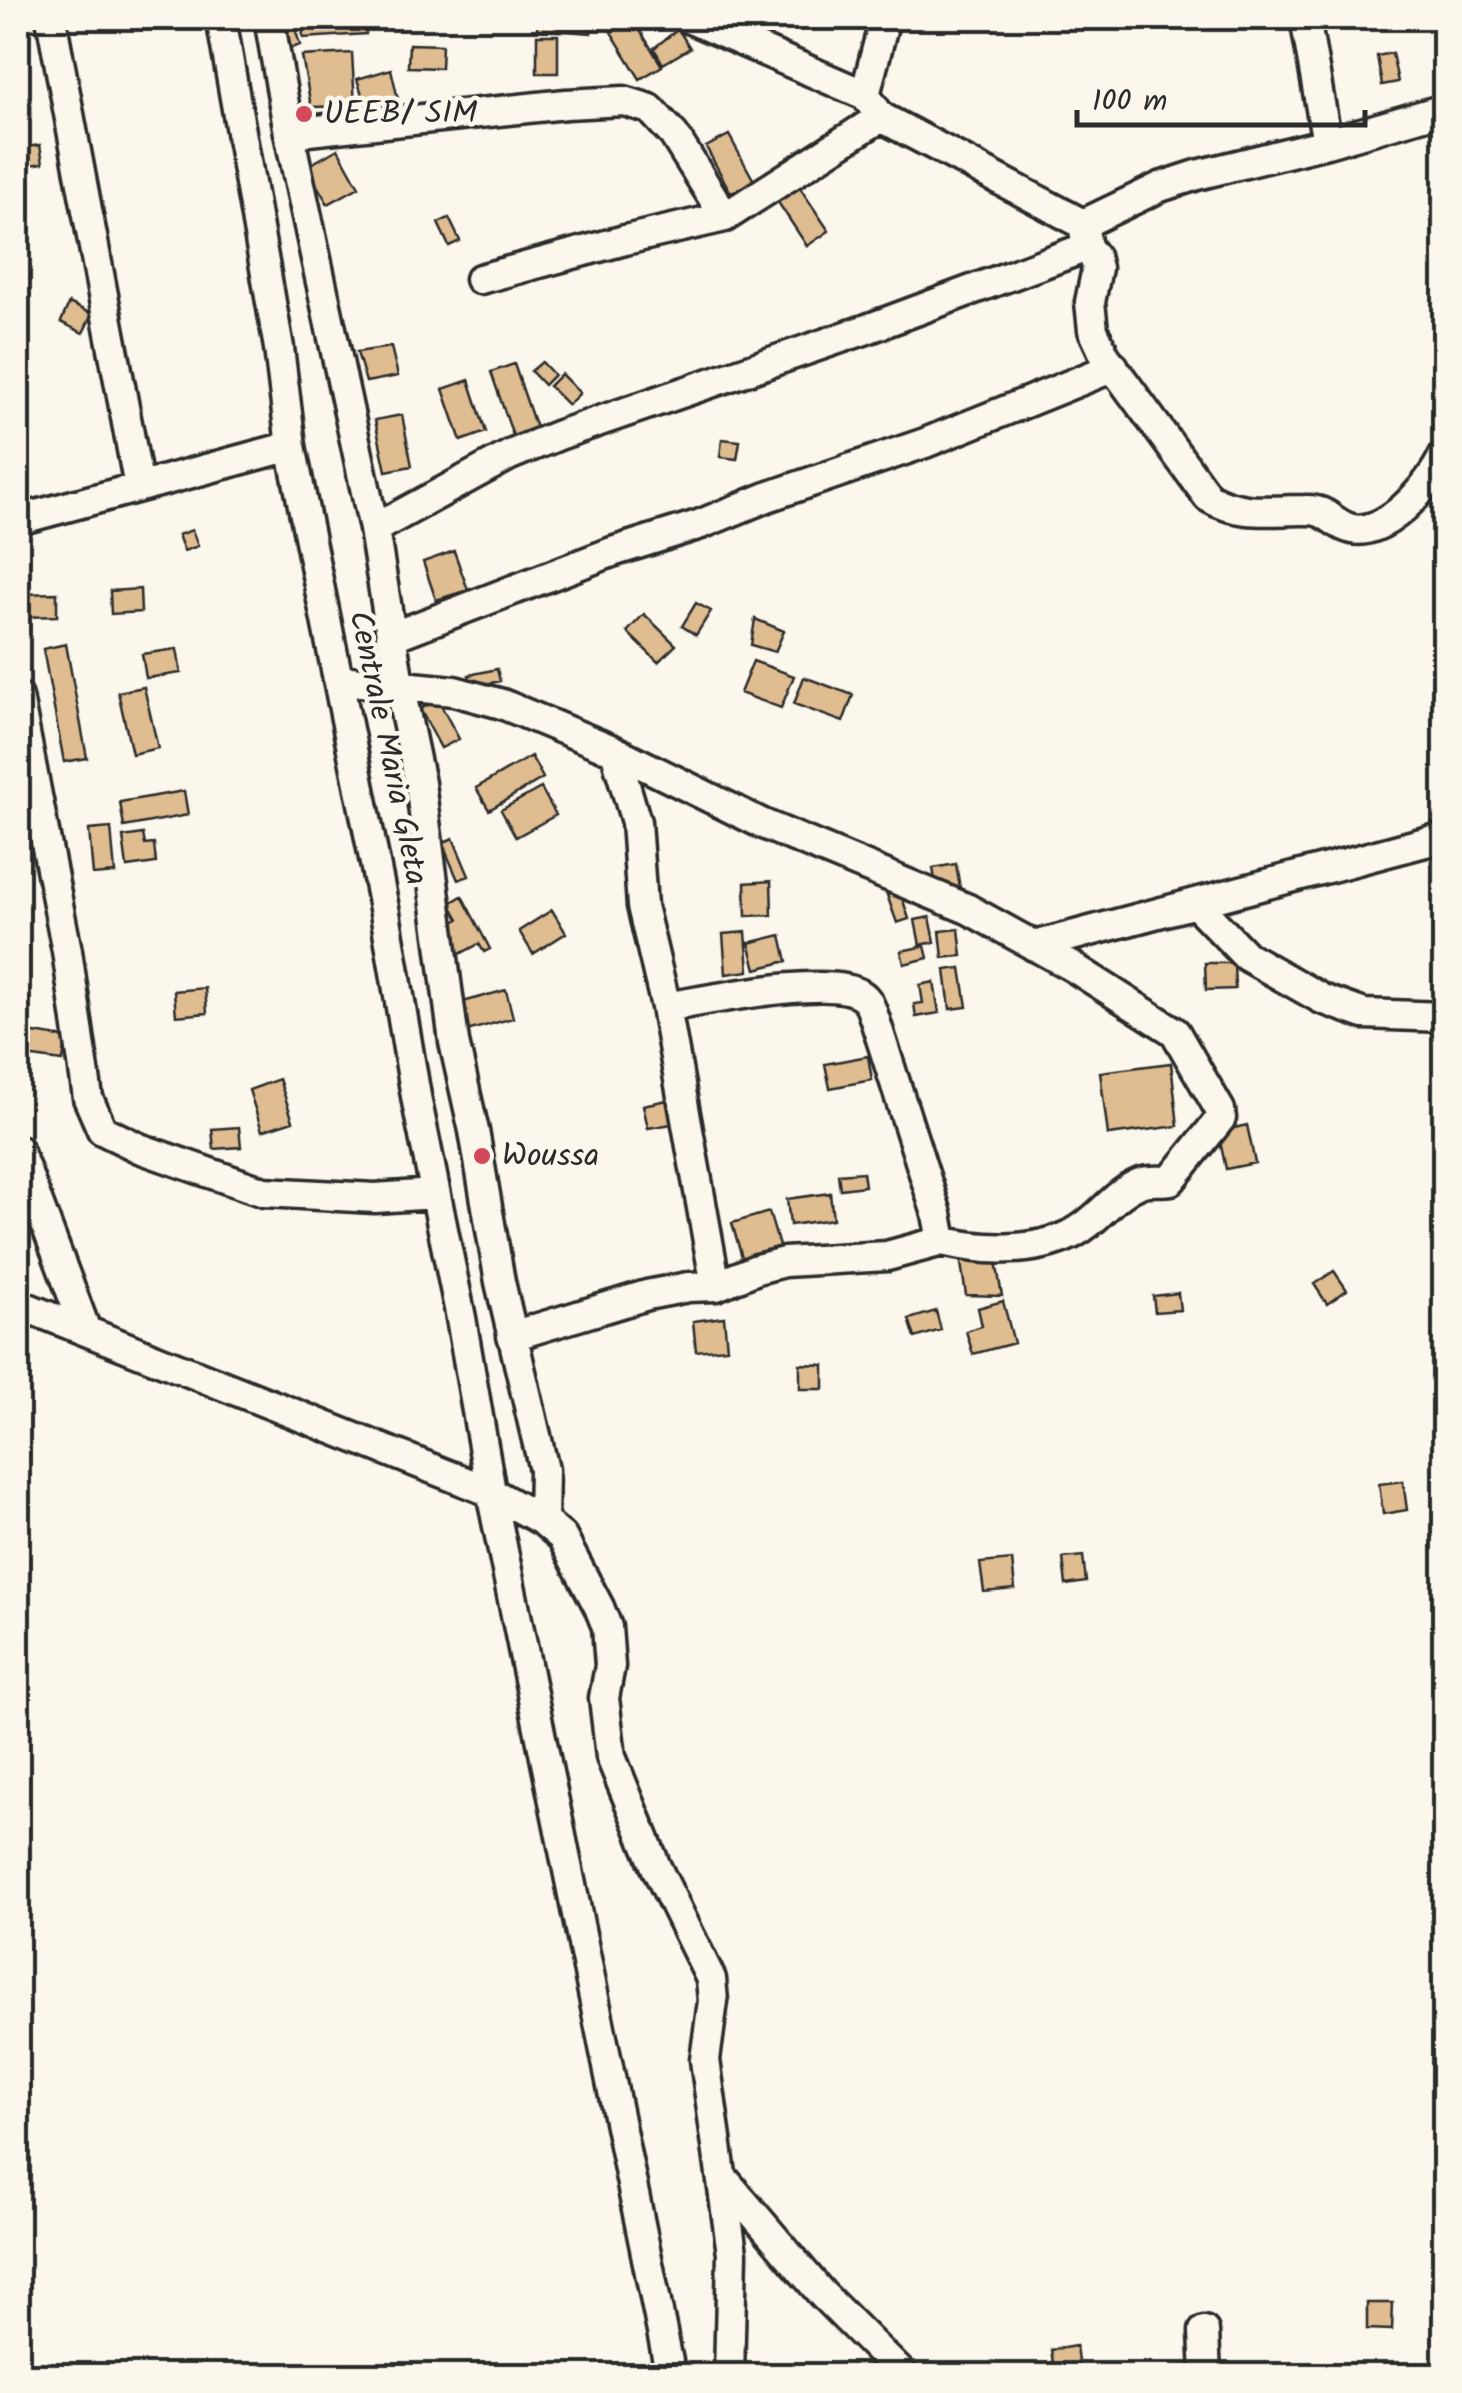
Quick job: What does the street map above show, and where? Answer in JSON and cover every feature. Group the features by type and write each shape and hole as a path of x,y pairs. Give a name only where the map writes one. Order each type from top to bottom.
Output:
{"street":[{"path":"52,18 139,487"},
{"name":"Centrale Maria Gleta","path":"220,18 280,348 291,446 340,680 434,1194 671,2376"},
{"path":"270,18 289,133 374,529 399,684 420,783 454,1042 512,1336 544,1470 543,1521"},
{"path":"688,18 873,106 1085,236 1096,268 1090,302 1093,330 1114,367 1208,496 1221,504 1259,513 1321,510 1345,527 1361,530 1382,523 1408,506 1440,466 1444,455"},
{"path":"480,279 725,217 873,106 885,18"},
{"path":"1305,18 1326,143"},
{"path":"289,133 624,101 650,109 674,135 725,217"},
{"path":"374,529 510,455 867,328 1085,236 1160,188 1444,108"},
{"path":"391,637 612,552 925,443 1114,367"},
{"path":"18,520 291,446"},
{"path":"340,680 454,691 502,704 615,751 763,824 968,909 1176,1032 1220,1110 1220,1118 1170,1180 1144,1181 1070,1234 1046,1242 976,1249 942,1240 887,1256 784,1262 756,1268 716,1286 647,1295 512,1336"},
{"path":"18,697 60,914 88,1098 102,1130 139,1148 264,1192 375,1198 434,1194"},
{"path":"615,751 636,822 642,906 666,1006 716,1286"},
{"path":"1034,946 1444,837"},
{"path":"1196,904 1246,956 1322,999 1364,1014 1444,1018"},
{"path":"666,1006 802,986 844,988 865,998 926,1178 942,1240"},
{"path":"18,1150 86,1331"},
{"path":"18,1304 491,1492 543,1521 562,1538 607,1627 610,1666 604,1698 611,1757 656,1866 712,1979 706,2060 732,2253 728,2376"},
{"path":"723,2178 822,2294 904,2376"},
{"path":"1204,2331 1206,2376"}],"building":[{"path":"292,18 300,45 286,50 277,23"},
{"path":"302,18 366,18 366,34 303,38"},
{"path":"538,18 592,18 591,33 537,29"},
{"path":"633,19 662,66 640,79 611,32"},
{"path":"678,29 690,48 663,64 654,48"},
{"path":"537,35 558,35 558,73 537,73"},
{"path":"1444,41 1444,71 1433,72 1430,43"},
{"path":"409,44 442,45 441,68 408,67"},
{"path":"352,53 355,106 311,107 302,56"},
{"path":"1392,53 1398,82 1382,85 1377,56"},
{"path":"391,69 398,99 368,113 357,79"},
{"path":"729,135 754,181 731,193 706,147"},
{"path":"40,145 43,163 18,167 20,148"},
{"path":"338,149 359,187 328,204 306,167"},
{"path":"794,179 829,231 807,246 772,193"},
{"path":"449,218 460,241 449,246 438,223"},
{"path":"69,303 92,314 83,333 61,322"},
{"path":"391,347 398,376 366,382 357,352"},
{"path":"542,362 554,375 544,385 531,371"},
{"path":"514,364 536,428 513,436 491,372"},
{"path":"561,374 580,393 568,405 549,386"},
{"path":"469,380 486,432 461,441 443,389"},
{"path":"402,415 412,466 386,471 375,420"},
{"path":"722,439 740,441 737,459 720,457"},
{"path":"192,530 198,546 184,551 178,535"},
{"path":"454,551 468,590 436,600 423,562"},
{"path":"140,589 141,612 111,614 110,591"},
{"path":"57,593 57,616 23,617 22,594"},
{"path":"696,603 711,611 696,635 682,626"},
{"path":"644,614 676,645 658,662 627,632"},
{"path":"755,619 784,631 775,652 751,645"},
{"path":"66,644 87,758 64,762 43,649"},
{"path":"177,649 181,673 146,678 142,654"},
{"path":"753,661 794,676 781,708 740,693"},
{"path":"497,669 500,681 471,687 469,675"},
{"path":"804,677 853,695 843,722 794,704"},
{"path":"144,687 158,748 132,754 118,692"},
{"path":"438,700 459,739 441,748 420,709"},
{"path":"531,756 543,778 489,810 476,788"},
{"path":"541,788 556,815 516,837 501,810"},
{"path":"184,791 188,815 124,827 120,802"},
{"path":"111,828 115,873 93,875 89,830"},
{"path":"143,834 145,845 154,844 156,863 127,867 123,837"},
{"path":"453,838 469,876 458,880 442,843"},
{"path":"956,864 960,888 937,892 933,868"},
{"path":"771,881 772,915 746,916 745,883"},
{"path":"900,891 909,919 897,923 887,895"},
{"path":"462,896 490,949 484,952 479,944 454,957 444,940 454,934 449,925 459,919 450,903"},
{"path":"552,910 566,933 533,954 519,931"},
{"path":"930,917 935,942 920,945 915,920"},
{"path":"959,929 962,956 943,958 940,931"},
{"path":"746,932 749,971 726,974 723,934"},
{"path":"781,935 787,961 756,969 749,943"},
{"path":"925,946 928,958 904,964 901,951"},
{"path":"1205,963 1234,963 1235,989 1206,990"},
{"path":"961,968 967,1007 950,1009 945,970"},
{"path":"934,982 939,1013 916,1017 914,1004 923,1003 920,985"},
{"path":"205,988 207,1013 176,1016 174,991"},
{"path":"506,990 513,1018 467,1031 459,1003"},
{"path":"21,1031 66,1038 63,1061 18,1055"},
{"path":"868,1056 872,1080 830,1088 825,1064"},
{"path":"1171,1063 1178,1126 1108,1135 1100,1072"},
{"path":"279,1079 293,1121 262,1131 249,1090"},
{"path":"667,1100 672,1124 648,1128 643,1105"},
{"path":"1247,1125 1255,1163 1226,1169 1218,1132"},
{"path":"239,1127 241,1147 214,1149 212,1129"},
{"path":"863,1172 865,1186 840,1189 838,1174"},
{"path":"830,1193 833,1219 790,1225 787,1199"},
{"path":"769,1212 781,1253 744,1264 732,1223"},
{"path":"960,1257 996,1261 1002,1296 966,1295"},
{"path":"1334,1271 1347,1290 1327,1304 1314,1284"},
{"path":"1178,1293 1180,1310 1155,1312 1153,1296"},
{"path":"1003,1301 1014,1343 973,1354 966,1331 982,1326 978,1308"},
{"path":"936,1311 941,1330 915,1338 909,1319"},
{"path":"724,1317 727,1348 696,1351 693,1321"},
{"path":"800,1364 824,1365 824,1389 800,1389"},
{"path":"1403,1481 1407,1510 1383,1514 1379,1484"},
{"path":"1083,1556 1086,1582 1066,1585 1063,1558"},
{"path":"1012,1560 1015,1589 984,1592 980,1563"},
{"path":"1367,2303 1393,2303 1392,2330 1367,2329"},
{"path":"1076,2346 1080,2376 1055,2376 1051,2350"}],"place":[{"name":"UEEB/ SIM","path":"304,114"},
{"name":"Woussa","path":"482,1156"}]}
